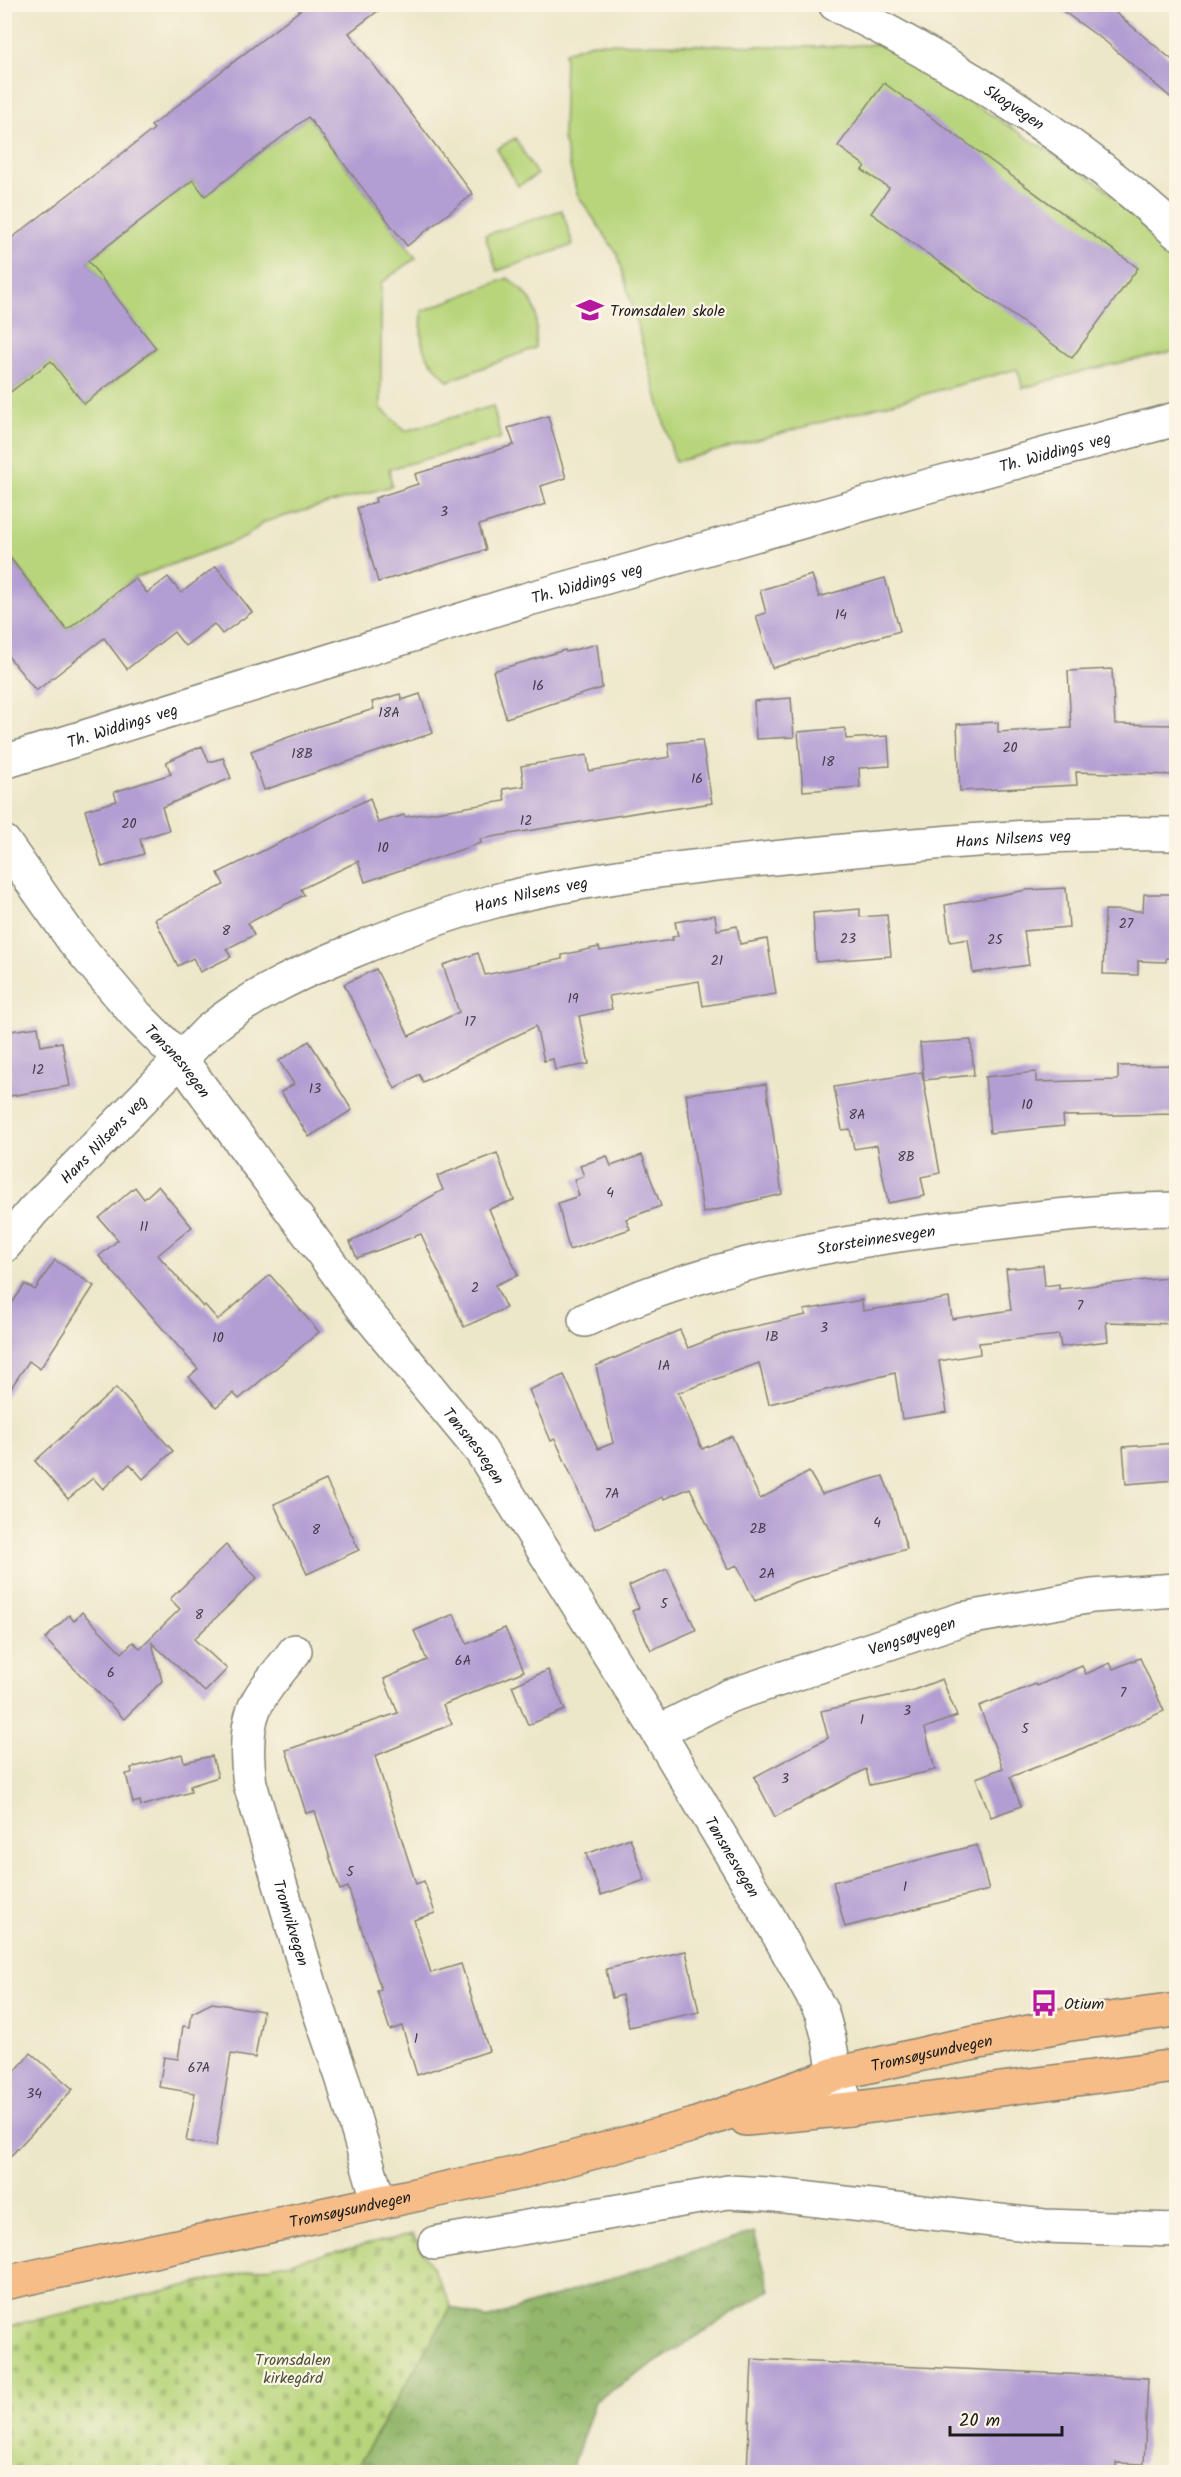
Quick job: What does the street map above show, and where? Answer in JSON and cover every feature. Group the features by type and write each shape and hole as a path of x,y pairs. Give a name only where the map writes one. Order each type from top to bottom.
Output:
{"highway":[{"name":"Tromsøysundvegen","path":"4,2283 513,2174 694,2125 835,2074 1064,2025 1176,2010"},
{"name":"Tromsøysundvegen","path":"694,2125 849,2109 1176,2066"}],"street":[{"name":"Skogvegen","path":"835,4 913,44 1047,128 1135,195 1176,232"},
{"name":"Th. Widdings veg","path":"4,762 525,600 935,484 1176,419"},
{"name":"Hans Nilsens veg","path":"4,1246 33,1211 228,1015 292,978 411,928 531,892 698,866 831,852 1053,836 1176,834"},
{"name":"Tønsnesvegen","path":"4,842 73,940 137,1016 181,1060 363,1308 474,1442 658,1732 767,1914 822,2013 835,2074 849,2109"},
{"name":"Storsteinnesvegen","path":"585,1320 645,1294 745,1264 801,1251 1017,1220 1092,1212 1176,1209"},
{"name":"Vengsøyvegen","path":"658,1732 729,1696 962,1619 1092,1596 1176,1590"},
{"name":"Tromvikvegen","path":"296,1651 266,1689 254,1710 247,1750 250,1784 379,2203"},
{"path":"435,2243 729,2192 779,2195 1044,2226 1176,2230"}],"green space":[{"path":"592,43 825,47 880,44 1103,186 1176,255 1176,351 1083,371 1023,388 1017,369 675,462 618,255 577,194 563,138 565,52"},
{"path":"308,117 416,258 381,283 381,408 405,431 493,406 501,438 389,469 392,486 264,522 246,537 135,578 67,630 5,550 5,397 51,361 85,404 156,349 88,261 193,180 205,195"},
{"path":"515,138 537,175 518,186 497,149"},
{"path":"562,210 573,245 497,271 485,235"},
{"path":"508,278 532,301 535,308 535,348 448,381 424,350 421,335 422,311"},
{"path":"754,2232 770,2290 595,2401 571,2472 354,2472 451,2307 486,2319"},
{"name":"Tromsdalen kirkegård","path":"413,2234 439,2280 451,2307 354,2472 5,2472 4,2327"}],"building":[{"path":"308,4 387,4 349,33 473,194 407,246 308,117 205,196 193,180 88,261 156,348 84,404 51,361 4,397 4,244 154,129 151,126"},
{"path":"1053,4 1105,4 1176,63 1176,102 1106,42"},
{"path":"884,83 1138,268 1072,358 871,213 889,188 862,170 865,166 838,146"},
{"path":"548,416 566,478 541,486 546,504 479,525 486,550 378,582 357,508 376,502 375,498 418,484 415,474 514,445 508,428"},
{"path":"4,550 67,630 135,578 147,593 168,577 181,593 216,566 252,612 222,634 214,624 185,646 174,632 127,669 104,638 36,691 4,651"},
{"path":"812,575 819,597 885,578 900,631 772,668 756,616 766,613 760,590"},
{"path":"597,644 602,688 506,718 493,671 565,650 566,652"},
{"path":"1112,669 1115,724 1176,725 1176,775 1076,772 1077,785 960,791 957,724 998,722 998,732 1071,728 1068,671"},
{"path":"400,694 402,700 420,694 433,733 264,790 251,751 374,709 372,702"},
{"path":"791,698 794,737 756,739 754,701"},
{"path":"845,728 846,739 888,736 890,766 859,768 860,787 803,791 798,732"},
{"path":"702,740 712,803 652,812 652,810 480,839 481,843 365,882 358,861 301,889 304,895 248,923 254,935 226,949 231,957 200,972 193,958 178,966 155,919 224,885 218,873 370,798 378,823 404,815 405,817 505,801 503,789 524,786 521,766 587,755 589,771 670,757 668,743"},
{"path":"202,746 209,762 223,758 231,778 162,807 169,830 140,839 144,854 102,867 85,810 117,801 114,792 171,774 166,762"},
{"path":"1066,888 1069,927 1024,931 1029,965 973,973 968,939 950,942 945,905 1027,890"},
{"path":"1144,894 1176,894 1176,958 1166,958 1166,962 1138,961 1138,975 1103,974 1105,910 1143,911"},
{"path":"860,909 860,917 887,915 891,956 816,962 813,913"},
{"path":"715,915 717,930 737,926 740,944 767,939 776,994 703,1006 699,981 609,996 612,1009 579,1016 589,1064 555,1070 553,1059 544,1061 536,1026 423,1082 419,1074 395,1089 344,984 376,969 409,1036 459,1012 443,965 478,953 485,975 562,959 562,955 599,947 600,951 673,940 672,937 678,936 675,922"},
{"path":"38,1027 41,1046 62,1042 70,1086 4,1097 4,1032"},
{"path":"971,1040 974,1075 924,1080 920,1043"},
{"path":"309,1041 352,1110 309,1137 281,1092 294,1084 279,1061"},
{"path":"1176,1065 1176,1114 1063,1116 1064,1126 990,1133 985,1077 1036,1072 1036,1082 1118,1080 1118,1066"},
{"path":"922,1072 940,1173 921,1177 925,1196 888,1203 877,1145 854,1149 850,1129 842,1130 834,1087"},
{"path":"766,1084 782,1194 703,1213 686,1094"},
{"path":"497,1153 514,1200 489,1209 518,1275 495,1285 506,1308 464,1327 421,1234 357,1258 350,1242 443,1190 437,1176"},
{"path":"642,1155 661,1206 626,1219 630,1229 569,1250 558,1203 579,1196 574,1180 584,1176 580,1166 607,1156 611,1166"},
{"path":"158,1186 192,1227 158,1255 203,1307 205,1305 218,1320 270,1275 319,1332 239,1399 233,1393 216,1407 189,1377 198,1369 99,1256 118,1240 99,1218 135,1187 144,1199"},
{"path":"55,1260 94,1286 40,1369 29,1361 4,1398 4,1315 25,1284 35,1290"},
{"path":"1043,1265 1045,1286 1059,1284 1059,1289 1176,1277 1176,1324 1106,1322 1108,1341 1061,1347 1059,1335 979,1343 980,1354 939,1361 947,1412 902,1419 895,1373 769,1404 759,1363 678,1393 702,1449 732,1436 760,1499 809,1472 822,1494 883,1476 891,1497 907,1549 795,1582 755,1601 737,1565 728,1569 690,1488 664,1499 663,1497 595,1529 555,1439 551,1441 529,1390 564,1375 598,1449 613,1443 596,1366 680,1330 688,1348 729,1332 806,1315 804,1310 862,1300 863,1311 949,1298 952,1319 1011,1310 1006,1269"},
{"path":"116,1388 173,1451 143,1479 130,1464 103,1489 93,1478 68,1499 35,1461"},
{"path":"1176,1443 1176,1480 1126,1484 1123,1447"},
{"path":"326,1480 359,1550 307,1574 274,1504"},
{"path":"226,1545 257,1578 194,1639 227,1669 205,1692 152,1643 162,1681 124,1719 45,1639 69,1615 74,1621 82,1612 122,1653 133,1642 140,1648 180,1609 170,1599"},
{"path":"667,1569 696,1630 651,1650 632,1611 639,1608 629,1586"},
{"path":"454,1614 467,1644 505,1628 524,1671 443,1705 452,1724 375,1756 416,1884 424,1881 435,1913 414,1920 431,1973 461,1964 489,2051 417,2075 402,2026 390,2030 377,1991 381,1989 348,1887 340,1890 315,1811 306,1813 286,1750 398,1713 384,1679 427,1660 414,1631"},
{"path":"1140,1658 1164,1711 1068,1755 1010,1777 1021,1806 991,1817 976,1778 1003,1768 979,1706 1036,1684 1037,1686 1082,1666 1086,1674 1110,1663 1113,1669"},
{"path":"548,1670 565,1710 528,1725 512,1686"},
{"path":"942,1679 957,1716 925,1728 935,1770 870,1785 866,1769 775,1817 754,1777 828,1738 821,1711 911,1691"},
{"path":"182,1754 184,1762 212,1756 218,1777 190,1786 191,1792 141,1806 140,1801 133,1803 126,1774 132,1773 131,1768"},
{"path":"630,1838 645,1880 601,1895 586,1854"},
{"path":"977,1845 989,1890 845,1927 833,1882"},
{"path":"686,1951 699,2012 629,2027 622,1995 612,1998 606,1969"},
{"path":"212,2003 263,2011 255,2058 231,2054 216,2146 186,2141 195,2093 159,2087 164,2057 178,2059 183,2026 190,2027 192,2013"},
{"path":"31,2053 73,2089 4,2163 4,2084"},
{"path":"752,2359 1148,2378 1144,2464 1116,2463 1116,2472 747,2472"}],"place":[{"name":"Tromsdalen skole","path":"590,310"},
{"name":"Otium","path":"1044,2003"}]}
